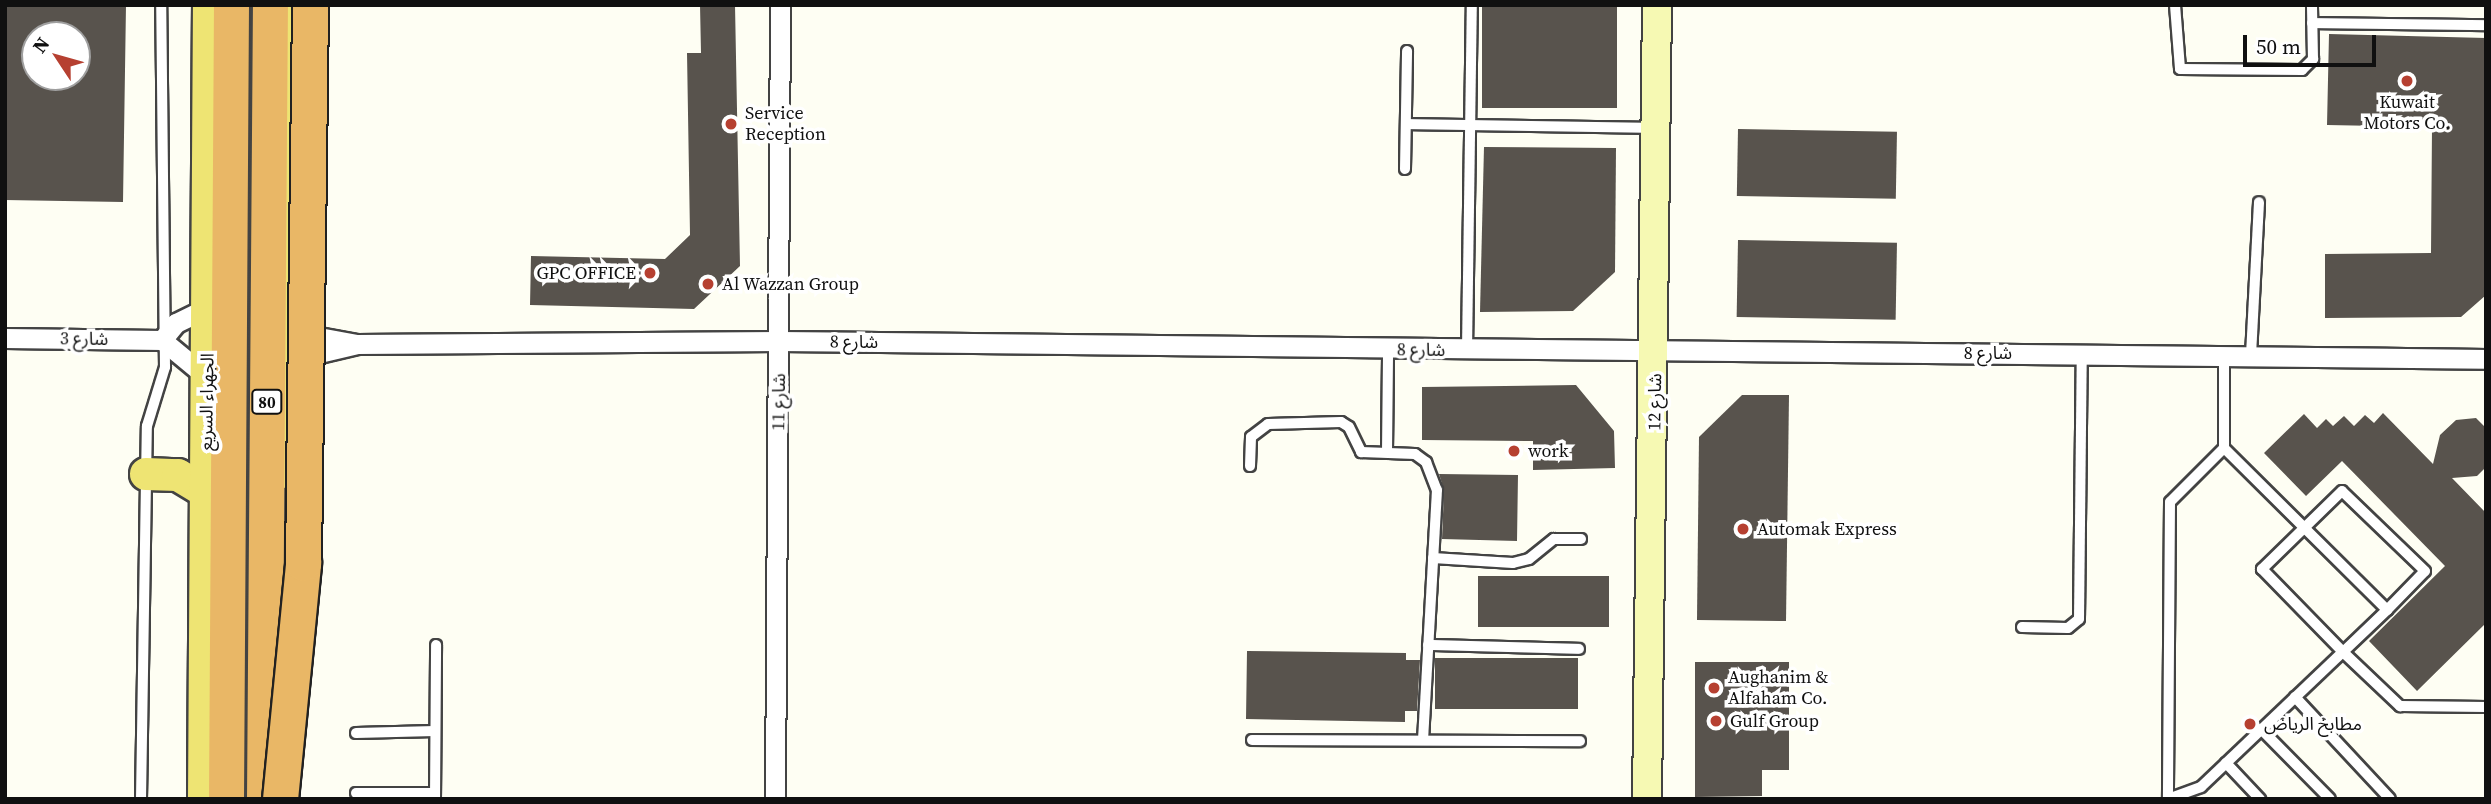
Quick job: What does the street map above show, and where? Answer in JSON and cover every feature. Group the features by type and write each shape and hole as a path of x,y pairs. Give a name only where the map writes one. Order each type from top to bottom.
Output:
{"highway":[{"name":"الجهراء السريع","path":"226,799 231,5"},
{"name":"80","path":"264,799 270,5"},
{"path":"283,799 303,563 310,5"}],"main road":[{"name":"الجهراء السريع","path":"204,799 209,5"},
{"path":"283,799 289,5"},
{"path":"146,474 178,475 205,491"}],"street":[{"name":"شارع 11","path":"775,799 780,5"},
{"name":"شارع 12","path":"1647,799 1656,353 1657,5"},
{"path":"207,308 176,323 162,340 208,378"},
{"name":"شارع 3","path":"5,338 162,340"},
{"name":"شارع 8","path":"287,346 779,341 1656,353 2224,354 2486,359"},
{"name":"شارع 8","path":"287,346 357,344"}],"lane":[{"path":"141,799 148,414 165,367 162,340 161,5"},
{"path":"1467,350 1472,5"},
{"path":"2175,5 2175,60 2184,69 2306,69 2313,59 2312,5"},
{"path":"2312,23 2486,25"},
{"path":"1405,169 1407,51"},
{"path":"1407,124 1657,128"},
{"path":"2251,355 2259,202"},
{"path":"1387,452 1388,349"},
{"path":"2022,627 2068,628 2079,619 2082,353"},
{"path":"2224,354 2224,448 2387,610"},
{"path":"1250,466 1251,437 1268,424 1341,422 1361,452 1415,454 1433,473 1433,558 1423,737"},
{"path":"2224,448 2170,502 2168,799 2201,787 2261,729 2343,652 2387,610 2425,571 2342,491 2302,527 2262,569 2343,652 2400,706 2486,707"},
{"path":"1433,558 1513,563 1554,539 1581,539"},
{"path":"356,793 435,796 436,645"},
{"path":"1428,645 1579,649"},
{"path":"2295,697 2390,799"},
{"path":"2261,729 2330,799"},
{"path":"356,733 435,731"},
{"path":"1252,740 1423,737 1580,741"},
{"path":"2226,763 2260,799"}],"building":[{"path":"5,5 126,5 123,202 5,200"},
{"path":"700,5 735,5 740,266 694,309 530,305 531,256 665,259 690,235 687,53 701,53"},
{"path":"1482,5 1617,5 1617,108 1482,108"},
{"path":"2329,34 2486,38 2486,295 2461,317 2325,318 2325,254 2431,253 2432,127 2327,125"},
{"path":"1738,129 1897,132 1896,199 1737,196"},
{"path":"1484,147 1616,148 1615,272 1573,311 1480,312"},
{"path":"1738,240 1897,243 1896,320 1737,317"},
{"path":"1576,385 1614,431 1615,468 1533,470 1533,441 1422,440 1422,387"},
{"name":"Automak Express","path":"1742,395 1789,395 1786,621 1697,620 1699,437"},
{"path":"2383,413 2433,464 2440,435 2456,420 2476,418 2486,428 2486,467 2477,476 2452,478 2486,513 2486,623 2417,691 2369,641 2445,566 2342,461 2306,496 2264,453 2304,414 2317,428 2326,419 2333,426 2344,416 2354,426 2365,415 2374,423"},
{"path":"1439,474 1518,475 1517,541 1442,539 1444,490"},
{"path":"1478,576 1609,576 1609,627 1478,627"},
{"path":"1247,651 1406,653 1406,660 1420,660 1417,711 1405,711 1405,722 1246,719"},
{"path":"1435,658 1578,658 1578,709 1435,709"},
{"path":"1695,662 1789,662 1789,770 1762,770 1762,796 1695,797"}],"place":[{"name":"Kuwait Motors Co.","path":"2407,81"},
{"name":"Service Reception","path":"731,124"},
{"name":"GPC OFFICE","path":"650,273"},
{"name":"Al Wazzan Group","path":"708,284"},
{"name":"work","path":"1514,451"},
{"name":"Automak Express","path":"1743,529"},
{"name":"Aughanim & Alfaham Co.","path":"1714,688"},
{"name":"Gulf Group","path":"1716,721"},
{"name":"مطابخ الرياض","path":"2250,724"}]}
